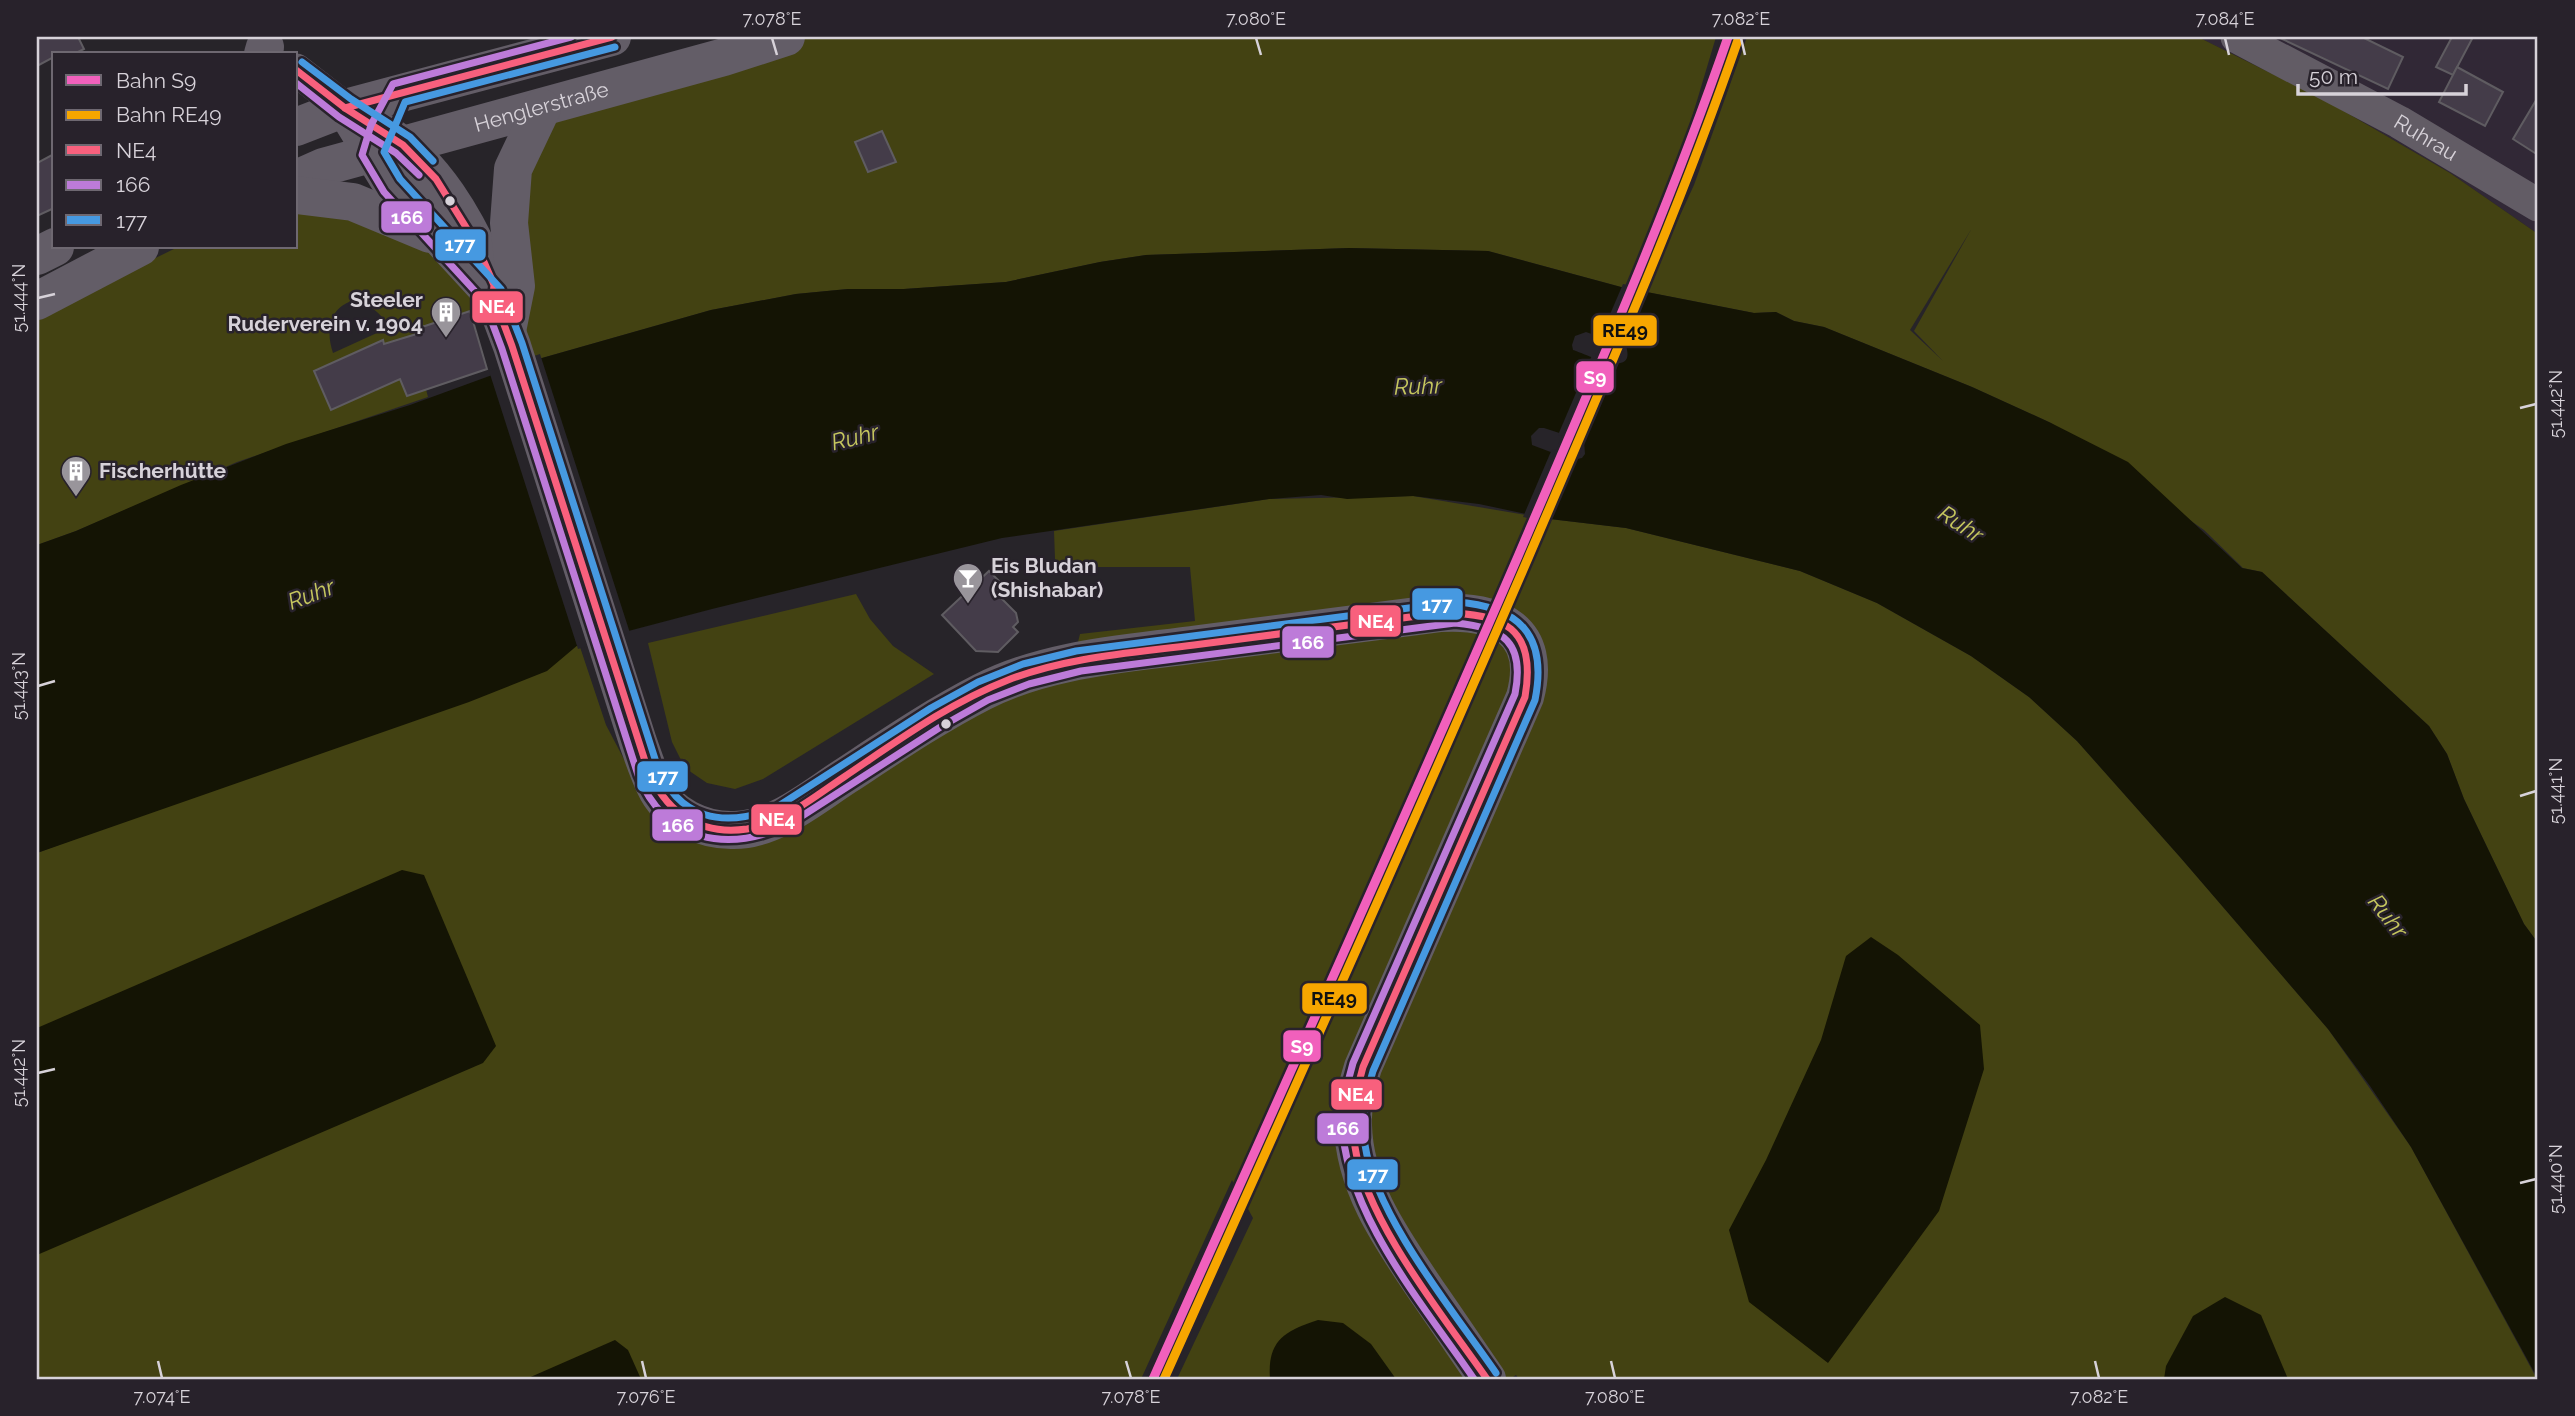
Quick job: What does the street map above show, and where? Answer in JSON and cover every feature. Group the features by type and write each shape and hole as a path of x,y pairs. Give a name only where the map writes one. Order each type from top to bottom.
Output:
{"main road":[{"path":"298,126 345,108 612,37"},
{"name":"Henglerstraße","path":"298,178 385,143 542,108 786,37"},
{"path":"398,93 385,143 392,185 493,295 511,342 655,787 674,809 702,826 745,830 782,816 937,717 983,691 1026,674 1079,661 1441,613 1478,614 1505,622 1521,640 1528,658 1529,678 1525,697 1363,1067 1354,1102 1353,1126 1360,1169 1377,1212 1487,1379"},
{"path":"345,108 385,143 436,179 469,232 494,285 493,295"},
{"path":"511,342 516,286 509,223 513,169 542,108"},
{"path":"298,195 353,202 439,238"},
{"path":"37,256 53,248"},
{"path":"37,301 138,248"}],"street":[{"name":"Ruhrau","path":"2237,37 2399,122 2538,205"},
{"path":"298,72 345,108"}],"shaded area":[{"path":"779,37 1716,37 1655,241 1665,248 1694,185 1747,37 2198,37 2323,99 2450,173 2538,234 2538,943 2524,924 2464,799 2447,754 2429,726 2262,572 2243,568 2204,530 2051,423 1972,387 1824,327 1794,321 1776,312 1754,313 1621,287 1488,251 1349,248 1146,255 1006,282 796,294 711,310 528,362 509,225 546,110","holes":["1972,228 1914,331 1943,361 1910,330"]},
{"path":"2198,37 2538,37 2538,234 2450,173 2323,99"},
{"path":"312,205 435,253 489,305 422,327 423,332 412,336 428,397 237,462 37,545 37,316 176,248 298,248 298,206","holes":["352,301 364,304 382,317 390,327 333,353 330,329 334,315"]},
{"path":"1413,496 1550,519 1626,528 1800,571 1877,603 1971,656 2029,697 2077,741 2328,1029 2411,1147 2537,1379 1519,1379 1516,1375 1510,1379 1177,1379 1253,1218 1232,1180 1141,1379 37,1379 37,853 579,644 606,725 647,803 722,846 1078,642 1080,634 1195,621 1190,567 1065,567 1055,559 1054,531 1269,499"},
{"path":"856,594 870,619 893,646 934,674 763,779 735,789 707,783 685,768 672,742 648,643"}],"water":[{"name":"Ruhr","path":"1349,248 1488,251 1621,287 1754,313 1776,312 1794,321 1824,327 1972,387 2128,462 2242,568 2262,572 2429,726 2447,754 2464,799 2524,924 2538,943 2538,1379 2411,1147 2370,1086 2328,1029 2077,741 2029,697 1971,656 1877,603 1800,571 1626,528 1550,519 1479,504 1413,496 1347,499 1321,495 1269,499 1002,538 579,644 547,671 469,702 37,853 37,545 286,444 410,405 528,362 711,310 796,294 848,289 904,289 1006,282 1146,255","holes":["1586,332 1626,346 1627,356 1624,362 1609,362 1573,350 1575,336","1539,428 1584,441 1585,454 1582,458 1572,460 1532,445 1531,436"]},
{"path":"402,870 424,875 496,1046 483,1063 37,1255 37,1028"},
{"path":"1871,937 1898,955 1980,1025 1984,1069 1939,1211 1828,1363 1749,1302 1729,1230 1766,1160 1821,1040 1846,956"},
{"path":"2225,1297 2261,1315 2288,1379 2164,1379 2166,1366 2193,1316"},
{"path":"1318,1320 1343,1323 1371,1344 1396,1379 1270,1379 1272,1355 1280,1339 1296,1328"},
{"path":"615,1340 628,1350 641,1379 526,1379"}],"pier":[{"path":"1623,284 1642,288 1618,346 1599,340"},
{"path":"1593,353 1612,360 1577,441 1558,435"},
{"path":"540,354 630,633 578,649 489,371"},
{"path":"1552,449 1571,456 1543,521 1523,517"}],"building":[{"path":"37,37 78,37 84,49 78,52 52,52 52,58 37,66"},
{"path":"2278,37 2362,37 2403,57 2388,89"},
{"path":"2452,37 2473,37 2453,75 2436,67"},
{"path":"2457,67 2503,92 2485,126 2439,102"},
{"path":"2538,97 2538,155 2513,139"},
{"path":"882,131 896,162 868,172 855,142"},
{"path":"52,155 52,209 37,216 37,163"},
{"path":"470,311 487,369 407,396 400,379 331,410 314,371 383,340 384,344 423,332 422,327"},
{"path":"989,571 1010,592 1002,599 1016,613 1018,622 1013,627 1018,632 998,652 976,651 942,615"}],"rail line":[{"name":"S9","path":"1153,1379 1519,554 1654,233 1728,37"},
{"name":"RE49","path":"1164,1379 1529,556 1664,236 1738,40"}],"transit line":[{"name":"166","path":"571,37 393,84 371,125 362,155 384,192 484,301 502,349 638,775 650,798 664,815 681,828 700,836 721,839 765,834 788,825 942,726 988,700 1029,684 1081,671 1455,623 1486,629 1507,641 1517,662 1515,694 1353,1063 1342,1113 1346,1154 1356,1189 1371,1223 1411,1289 1474,1379"},
{"name":"NE4","path":"345,108 612,37"},
{"name":"177","path":"615,47 405,102 384,152 400,179 501,289 522,343 656,762 676,797 690,808 704,815 721,818 757,814 777,807 931,708 978,682 1023,664 1076,651 1455,602 1496,610 1524,628 1532,641 1537,658 1535,700 1373,1071 1364,1117 1365,1145 1372,1173 1384,1202 1419,1263 1496,1373"},
{"name":"177","path":"302,62 351,99 410,137 433,161"},
{"name":"NE4","path":"298,72 345,108 403,145 436,179 469,232 494,285 493,295 512,346 646,764 662,795 672,807 697,824 729,830 747,829 773,821 798,808 903,737 965,700 1008,680 1053,666 1123,654 1441,613 1482,616 1511,629 1520,640 1526,655 1525,697 1363,1067 1354,1117 1355,1147 1362,1176 1374,1206 1409,1268 1487,1379"},
{"name":"166","path":"298,85 339,117 396,153 419,175"}],"place":[{"name":"Steeler Ruderverein v. 1904","path":"446,339"},
{"name":"Fischerhütte","path":"76,498"},
{"name":"Eis Bludan (Shishabar)","path":"968,605"}]}
